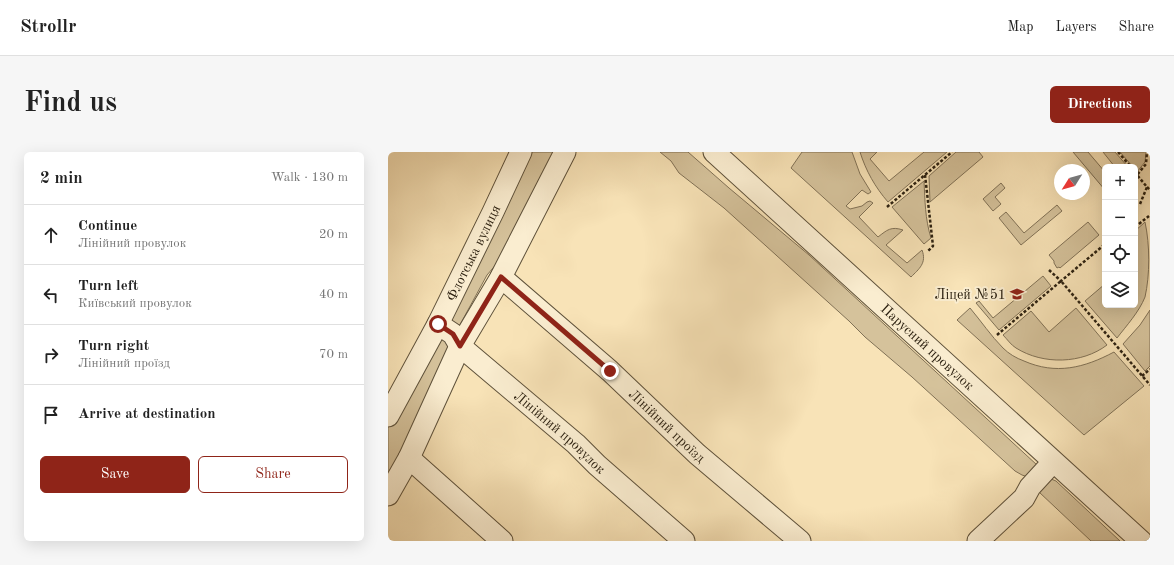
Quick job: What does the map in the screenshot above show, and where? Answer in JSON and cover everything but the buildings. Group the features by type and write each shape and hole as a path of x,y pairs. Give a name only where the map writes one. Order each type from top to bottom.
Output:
{"street":[{"name":"Флотська вулиця","path":"388,416 438,324 521,152"},
{"path":"388,494 409,458 460,346 501,277 565,152"},
{"name":"Парусний провулок","path":"714,152 1141,541"},
{"name":"Лінійний проїзд","path":"501,277 610,371 697,454 800,541"},
{"name":"Лінійний провулок","path":"438,324 453,334 460,346 576,444 597,465 684,541"},
{"path":"409,458 502,541"},
{"path":"978,541 1024,498 1030,487 1053,462"}],"path":[{"path":"887,207 952,152"},
{"path":"1118,152 1128,164"},
{"path":"1138,172 1146,164 1148,152"},
{"path":"925,175 933,246 927,252"},
{"path":"1138,176 1150,190"},
{"path":"1140,204 1147,187"},
{"path":"1138,225 1149,216"},
{"path":"997,335 1102,247"},
{"path":"1049,270 1061,281 1150,385"},
{"path":"1142,376 1150,369"}],"shaded area":[{"path":"524,152 557,152 499,261 487,275 456,332 388,481 388,424"},
{"path":"660,152 688,152 809,255 1037,465 1028,477 1015,471 724,208 679,173 671,161"},
{"path":"802,152 852,152 860,174 871,192 868,194 862,190 846,206 850,209 862,206 870,201 873,203 859,217 878,237 889,229 895,228 903,230 886,245 907,263 922,250 924,259 923,262 911,277 791,168"},
{"path":"860,152 877,152 870,159 889,181 924,152 947,152 888,202 871,178"},
{"path":"956,152 979,152 983,157 930,202 929,176"},
{"path":"1073,152 1088,152 1102,168 1102,186 1090,172 1090,164 1083,164"},
{"path":"1103,152 1115,152 1125,164 1113,164"},
{"path":"1120,152 1146,152 1145,162 1138,171 1138,164 1130,164"},
{"path":"924,181 926,217 931,238 924,244 892,207"},
{"path":"1001,183 1005,188 995,197 1001,204 993,211 983,199"},
{"path":"1057,205 1062,211 1021,245 999,218 1006,212 1024,233"},
{"path":"1088,222 1099,235 1060,268 1057,268 1049,255"},
{"path":"1145,222 1149,260 1145,297 1136,313 1117,338 1085,301 1102,287 1102,308 1138,308 1138,228"},
{"path":"1043,276 1051,286 999,330 976,303 979,301 993,318"},
{"path":"970,308 1003,348 1018,359 1047,368 1059,369 1081,366 1103,358 1114,352 1144,386 1084,435 957,320"},
{"path":"1076,308 1107,345 1086,356 1062,360 1050,360 1038,357 1027,354 1016,348 1003,335 1031,311 1049,332"},
{"path":"1150,310 1150,366 1145,371 1123,344 1140,325"},
{"path":"1051,479 1056,481 1120,541 1091,541 1039,492"}],"place":[{"name":"Ліцей №51","path":"1017,294"}],"route":[{"path":"438,324 453,334 460,346 501,277 610,371"}]}
